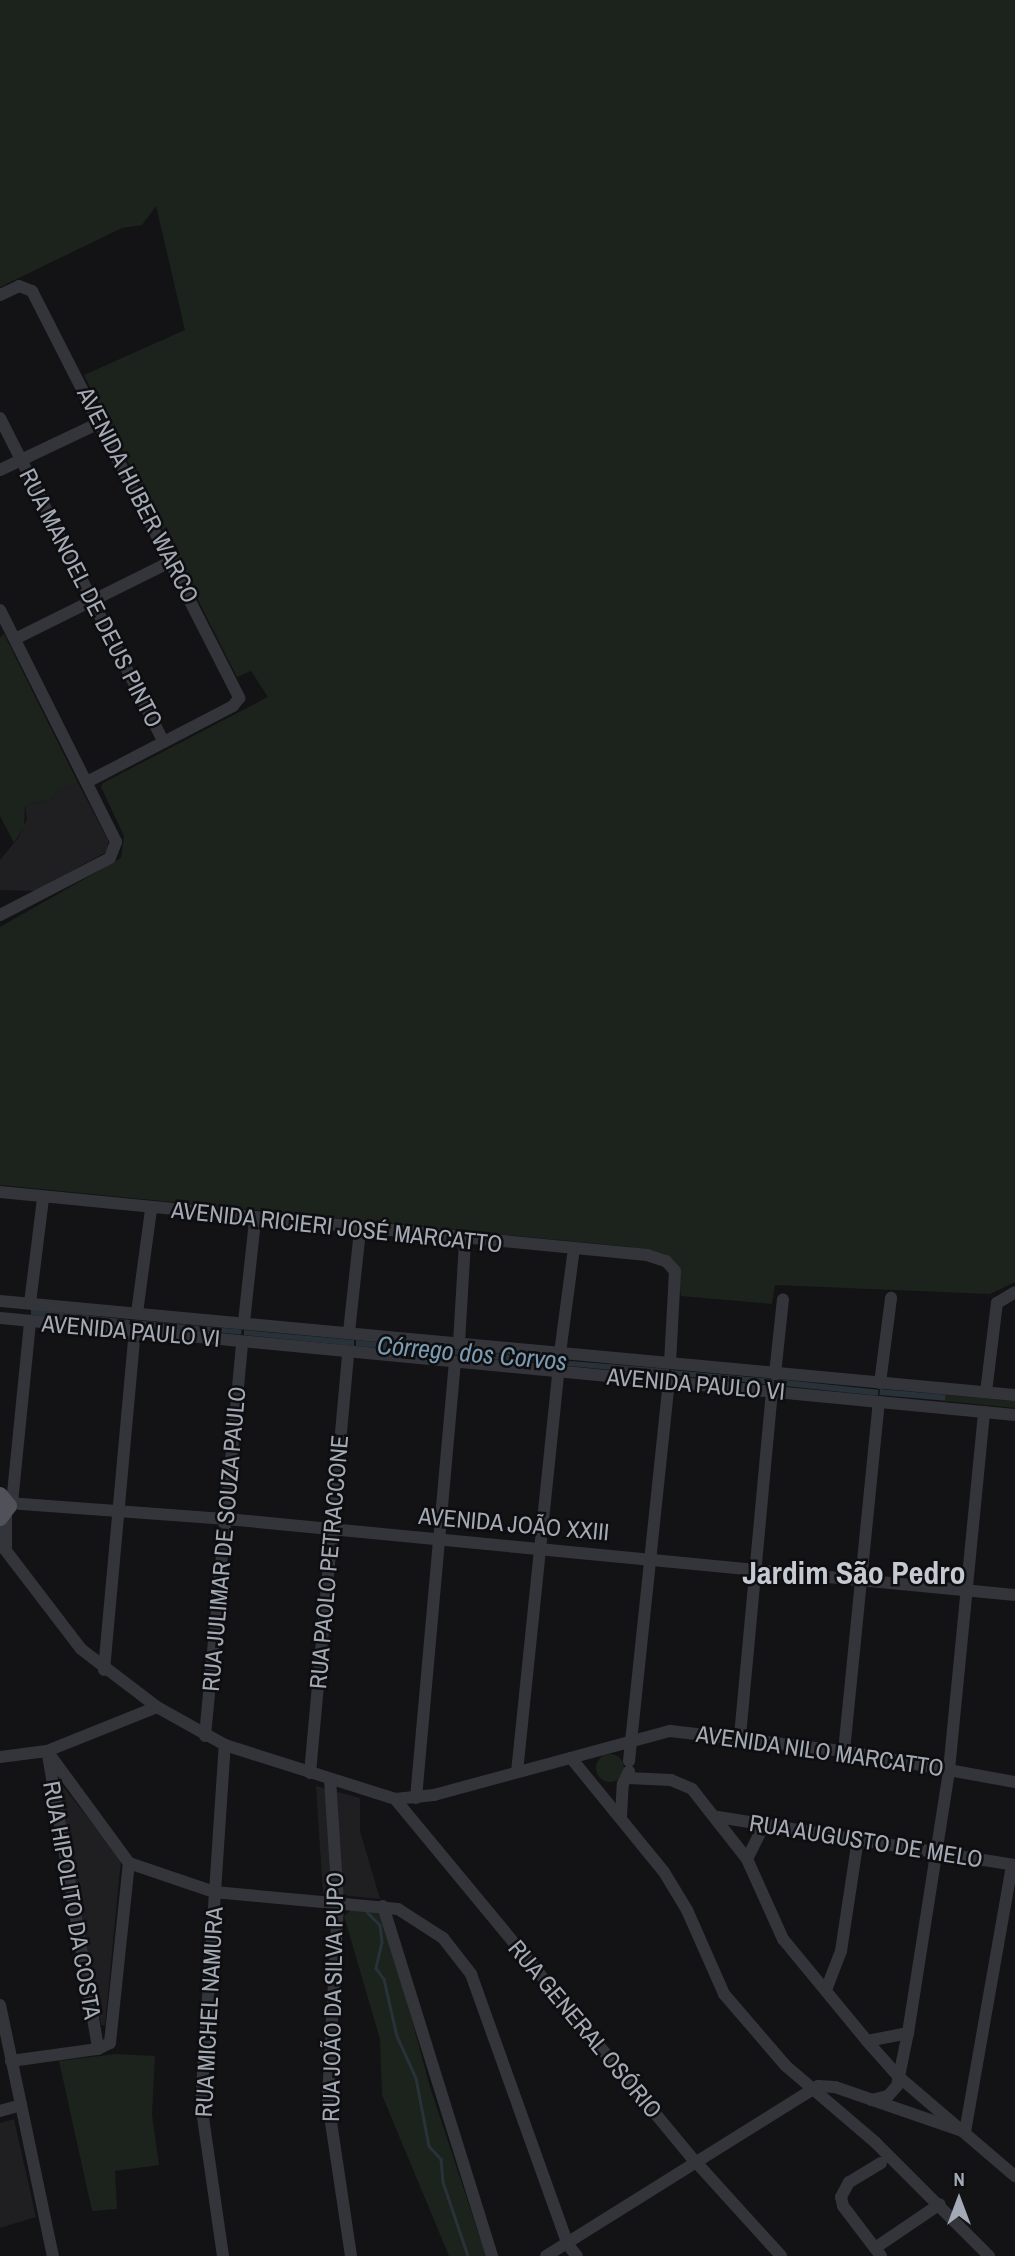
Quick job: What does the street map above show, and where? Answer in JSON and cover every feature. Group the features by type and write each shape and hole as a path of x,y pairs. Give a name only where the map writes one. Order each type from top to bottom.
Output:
{"street":[{"name":"AVENIDA HUBER WARCO","path":"0,295 19,286 33,291 172,561 238,701 163,741"},
{"name":"RUA MANOEL DE DEUS PINTO","path":"0,418 163,741"},
{"path":"0,470 101,422"},
{"path":"15,639 172,561"},
{"path":"0,610 115,836 116,848 110,858 0,915"},
{"path":"88,782 163,741"},
{"name":"AVENIDA RICIERI JOSÉ MARCATTO","path":"0,1192 465,1241 647,1255 672,1265 677,1281 670,1363"},
{"path":"30,1303 43,1198"},
{"path":"138,1313 151,1209"},
{"path":"244,1322 254,1220"},
{"path":"349,1332 360,1230"},
{"path":"459,1343 465,1241"},
{"path":"560,1353 573,1248"},
{"path":"986,1392 997,1303 1015,1292"},
{"path":"880,1383 891,1298"},
{"path":"775,1374 782,1299"},
{"name":"AVENIDA PAULO VI","path":"0,1301 1015,1395"},
{"name":"AVENIDA PAULO VI","path":"0,1318 1015,1415"},
{"name":"AVENIDA NILO MARCATTO","path":"30,1322 5,1506 3,1547 81,1649 104,1670 205,1736 225,1745 395,1799 416,1798 670,1731 740,1736 844,1751 1015,1782"},
{"path":"104,1670 135,1331"},
{"name":"RUA JULIMAR DE SOUZA PAULO","path":"205,1736 242,1342"},
{"name":"RUA PAOLO PETRACCONE","path":"310,1773 348,1352"},
{"path":"416,1798 437,1539 455,1362"},
{"path":"517,1772 543,1549 558,1372"},
{"path":"621,1817 629,1761 627,1742 669,1381"},
{"path":"740,1736 772,1391"},
{"path":"844,1751 879,1402"},
{"path":"891,2101 908,2033 949,1770 969,1590 984,1412"},
{"name":"AVENIDA JOÃO XXIII","path":"5,1506 227,1519 1015,1595"},
{"path":"0,1757 47,1751 157,1707"},
{"name":"RUA MICHEL NAMURA","path":"223,2256 201,2103 225,1745"},
{"path":"47,1751 129,1863 214,1892 383,1906 427,1924 471,1974 568,2245 577,2256"},
{"name":"RUA HIPOLITO DA COSTA","path":"47,1751 98,2049"},
{"path":"571,1758 621,1817 687,1910 724,1994 786,2066 814,2088 940,2204 989,2256"},
{"name":"RUA JOÃO DA SILVA PUPO","path":"330,1779 338,1902 328,2102 351,2256"},
{"path":"594,1786 626,1781 682,1783 718,1817 747,1858 783,1939 867,2040 899,2077 1015,2176"},
{"name":"RUA GENERAL OSÓRIO","path":"395,1799 695,2161 781,2256"},
{"name":"RUA AUGUSTO DE MELO","path":"718,1817 1013,1865"},
{"path":"747,1858 765,1824"},
{"path":"826,1990 841,1951 858,1838"},
{"path":"11,2061 98,2049 110,2043 129,1863"},
{"path":"965,2132 1013,1865"},
{"path":"383,1906 492,2256"},
{"path":"0,2005 53,2256"},
{"path":"867,2040 908,2033"},
{"path":"546,2256 568,2245 695,2161 814,2088 835,2087 870,2100 891,2101 965,2132"},
{"path":"0,2111 20,2105"},
{"path":"881,2163 849,2182 841,2197 843,2206 878,2252 940,2204"}],"shaded area":[{"path":"0,0 1015,0 1015,1282 990,1294 775,1285 772,1304 681,1296 677,1265 630,1247 0,1185 0,927 121,858 124,836 101,787 103,783 268,697 251,671 237,677 84,375 185,330 156,206 142,225 122,228 0,287"},
{"path":"4,634 78,783 58,791 50,800 25,805 24,827 14,843 0,816 0,637"},
{"path":"78,783 108,840 108,851 35,891 0,890 0,860 19,837 27,819 25,805 50,800 58,791"},
{"path":"946,1395 1015,1401 1015,1408 945,1401"},
{"path":"610,1754 620,1758 624,1768 620,1778 610,1782 600,1778 596,1768 600,1758"},
{"path":"62,1785 121,1860 105,2025 101,2025 67,1848 58,1787"},
{"path":"316,1786 360,1798 360,1831 380,1899 323,1893"},
{"path":"354,1907 378,1911 388,1932 430,2087 486,2256 449,2256 382,2095 380,2039 344,1916"},
{"path":"116,2054 155,2056 152,2115 159,2165 115,2171 117,2209 92,2211 59,2061"},
{"path":"14,2119 36,2217 0,2228 0,2123"}],"water":[{"path":"31,1309 130,1320 129,1325 31,1315"},
{"path":"132,1320 242,1330 241,1335 132,1325"},
{"path":"244,1330 354,1340 354,1346 244,1335"},
{"path":"356,1340 459,1350 459,1355 356,1346"},
{"name":"Córrego dos Corvos","path":"460,1350 556,1359 555,1364 460,1356"},
{"path":"558,1360 669,1369 669,1375 558,1365"},
{"path":"671,1370 774,1379 774,1385 670,1375"},
{"path":"776,1379 878,1390 878,1396 775,1385"},
{"path":"880,1389 946,1395 945,1401 879,1395"}],"waterway":[{"path":"367,1912 380,1925 382,1942 376,1968 384,1979 397,2036 416,2078 429,2146 441,2159 443,2182 468,2256"}],"district":[{"name":"Jardim São Pedro","path":"854,1573"}]}
